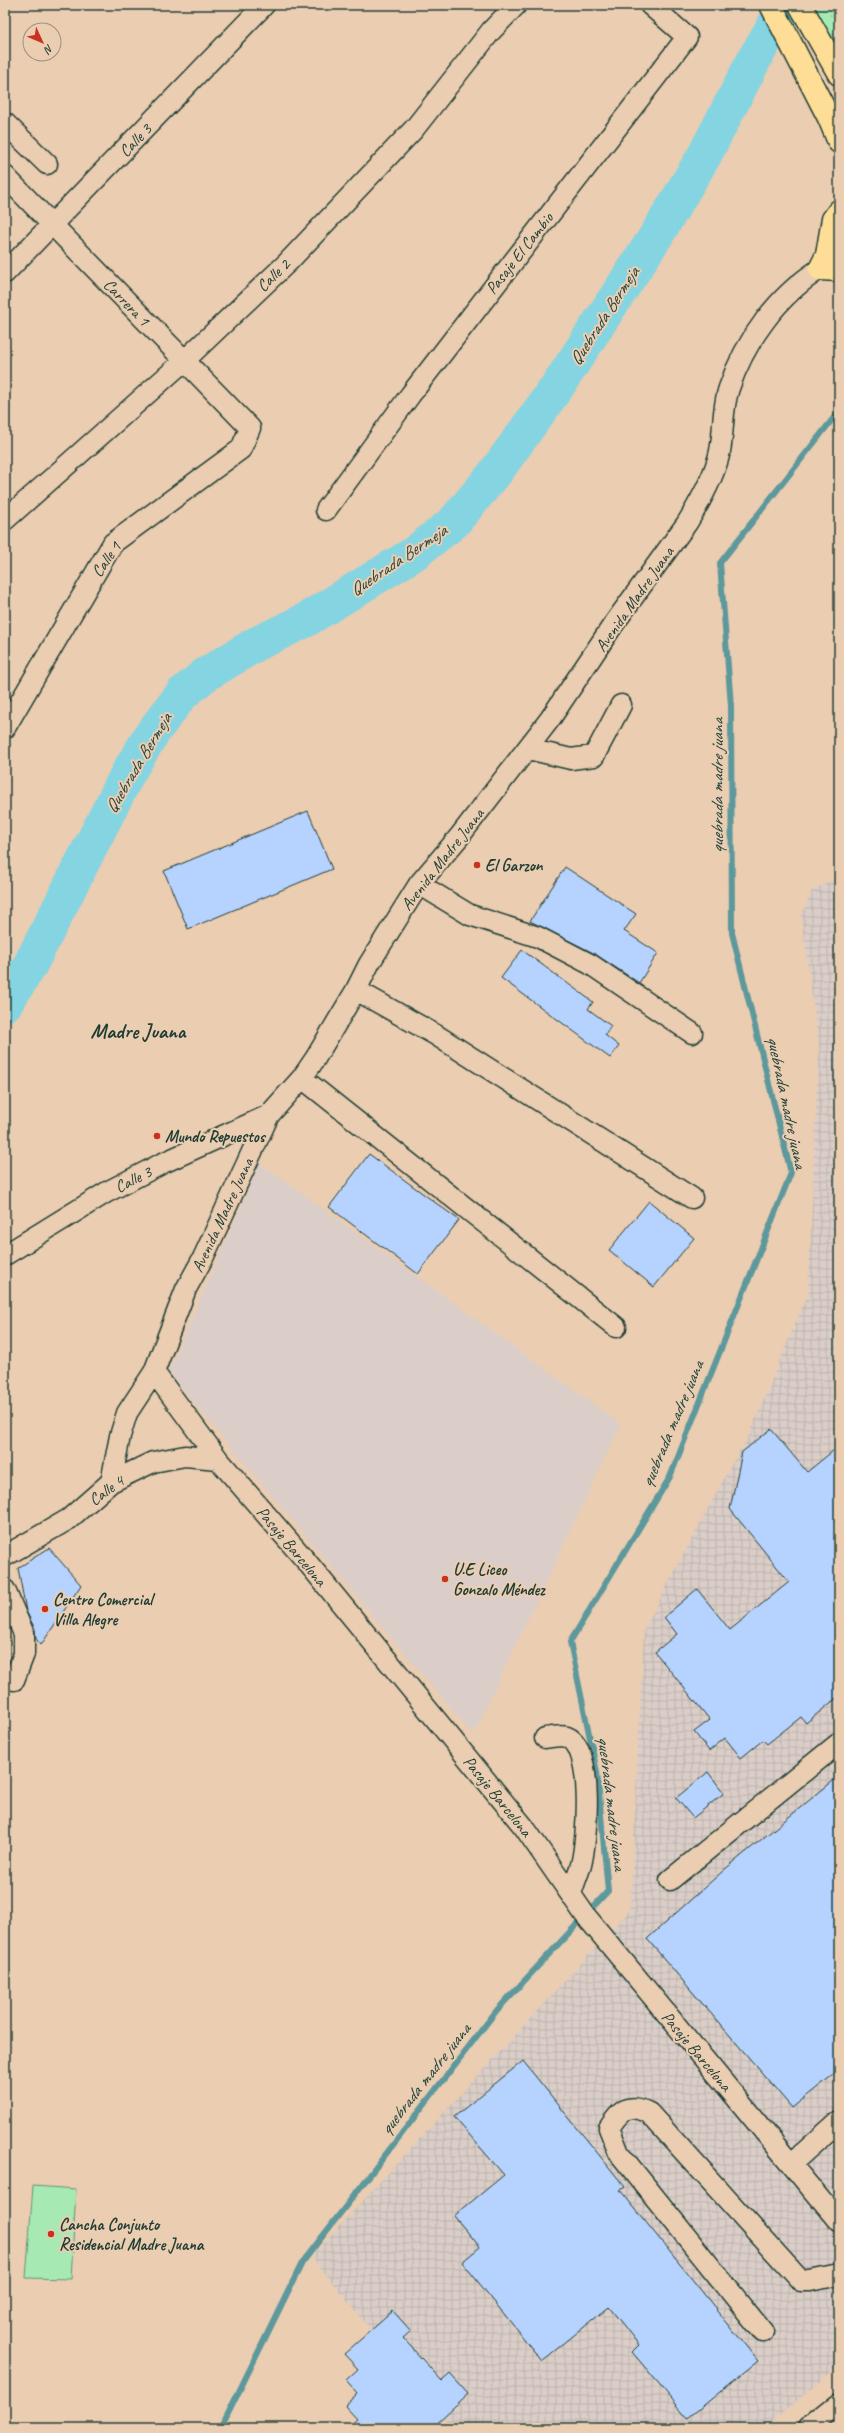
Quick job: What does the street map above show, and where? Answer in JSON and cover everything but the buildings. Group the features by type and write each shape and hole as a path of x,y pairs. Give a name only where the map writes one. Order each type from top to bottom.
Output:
{"highway":[{"path":"771,5 802,64 839,142"},
{"path":"800,5 839,74"},
{"path":"829,270 827,255 834,219 839,211"}],"street":[{"name":"Calle 3","path":"5,273 264,5"},
{"name":"Calle 2","path":"5,520 184,361 288,262 414,129 491,31 516,5"},
{"name":"Pasaje El Cambio","path":"326,510 415,388 687,36 650,5"},
{"path":"5,123 47,164"},
{"name":"Carrera 1","path":"5,176 250,428"},
{"name":"Avenida Madre Juana","path":"111,1482 120,1436 127,1413 154,1372 186,1289 215,1232 269,1115 302,1078 356,990 369,964 419,884 528,749 698,507 720,453 728,389 761,326 799,282 829,270"},
{"name":"Calle 1","path":"5,728 113,543 242,449 250,428"},
{"path":"528,749 571,759 594,756 621,705"},
{"path":"419,884 470,915 538,937 590,964 692,1033"},
{"path":"356,990 436,1034 692,1198"},
{"path":"302,1078 616,1327"},
{"name":"Calle 3","path":"5,1255 107,1192 163,1163 269,1115"},
{"name":"Pasaje Barcelona","path":"154,1372 218,1459 312,1568 519,1820 586,1915 839,2222"},
{"name":"Calle 4","path":"5,1556 69,1519 111,1482 153,1462 185,1456 218,1459"},
{"path":"5,1590 24,1634 24,1654 14,1680"},
{"path":"545,1738 566,1737 576,1743 585,1765 585,1831 581,1864 571,1894"},
{"path":"670,1880 839,1743"},
{"path":"763,2332 619,2154 609,2128 618,2113 635,2108 649,2113 801,2281 810,2281 839,2275"},
{"path":"791,2164 839,2121"},
{"path":"810,2428 839,2404"}],"shaded area":[{"path":"839,878 839,2365 765,2428 452,2428 311,2257 630,1910 644,1629 730,1467 748,1438 808,1293 819,1045 801,916 813,889"},
{"name":"U.E Liceo Gonzalo Méndez","path":"260,1163 621,1424 473,1735 168,1372"}],"green space":[{"path":"800,5 839,5 839,74"},
{"name":"Cancha Conjunto Residencial Madre Juana","path":"33,2186 76,2189 71,2279 26,2278"}],"waterway":[{"name":"Quebrada Bermeja","path":"5,1004 29,967 129,771 153,732 182,694 205,675 256,644 304,621 412,555 453,523 495,473 559,384 656,236 704,156 756,56 786,5"},
{"name":"quebrada madre juana","path":"221,2428 302,2263 497,2010 608,1891 597,1772 570,1642 670,1477 791,1173 732,933 731,706 720,563 839,411"}],"place":[{"name":"El Garzon","path":"477,865"},
{"name":"Mundo Repuestos","path":"157,1136"},
{"name":"U.E Liceo Gonzalo Méndez","path":"445,1579"},
{"name":"Centro Comercial Villa Alegre","path":"45,1609"},
{"name":"Cancha Conjunto Residencial Madre Juana","path":"51,2234"}],"district":[{"name":"Madre Juana","path":"138,1031"}]}
